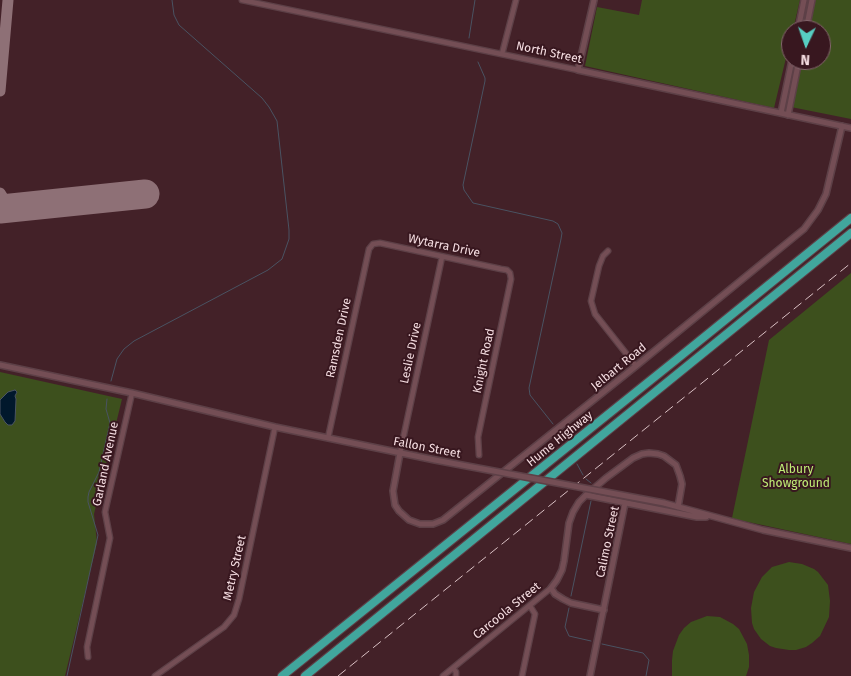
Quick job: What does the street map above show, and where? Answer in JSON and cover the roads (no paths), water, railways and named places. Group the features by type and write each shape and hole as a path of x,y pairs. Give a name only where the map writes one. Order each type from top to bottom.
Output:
{"highway":[{"name":"Hume Highway","path":"282,676 851,218"},
{"name":"Hume Highway","path":"305,676 851,233"}],"street":[{"name":"North Street","path":"242,0 851,128"},
{"path":"502,54 516,0"},
{"path":"578,70 594,0"},
{"path":"800,20 804,0"},
{"path":"808,20 812,0"},
{"path":"782,113 790,70"},
{"path":"788,115 797,70"},
{"name":"Jelbart Road","path":"400,453 393,491 395,505 404,516 414,522 428,525 438,523 636,366 804,229 810,223 826,194 842,126"},
{"name":"Wytarra Drive","path":"373,244 380,243 507,270 510,273"},
{"name":"Ramsden Drive","path":"328,438 369,249 373,244"},
{"path":"816,247 824,255"},
{"path":"608,251 602,256 591,301 595,314 636,366"},
{"name":"Leslie Drive","path":"400,453 442,257"},
{"name":"Knight Road","path":"479,455 478,438 511,279 510,273"},
{"name":"Fallon Street","path":"0,365 400,453 664,503 763,530 851,548"},
{"name":"Garland Avenue","path":"88,657 87,647 110,538 105,512 132,393"},
{"name":"Metry Street","path":"155,676 224,627 234,615 275,427"},
{"name":"Carcoola Street","path":"443,676 551,588 562,570 569,523 573,512 586,495 633,458 642,454 653,453 670,459 676,465 682,489 678,507"},
{"path":"586,495 625,503"},
{"name":"Calimo Street","path":"590,676 625,503 717,518"},
{"path":"551,588 555,594 571,603 604,610"},
{"path":"522,676 535,614 530,606"},
{"path":"453,668 456,676"}],"water":[{"path":"15,390 17,392 15,396 15,421 12,425 8,425 0,414 0,400 8,392"}],"waterway":[{"path":"111,381 117,359 124,349 134,341 268,270 282,259 289,239 277,121 262,98 179,25 174,15 172,0"},
{"path":"469,38 475,0"},
{"path":"478,62 485,81 463,185 464,190 473,203 553,221 558,224 562,233 529,388 530,395 553,424"},
{"path":"67,676 98,535 88,497 99,472 110,423 106,409 107,399"},
{"path":"577,464 583,475"},
{"path":"586,479 591,483"},
{"path":"571,596 591,501"},
{"path":"569,608 565,627 569,636 591,641"},
{"path":"602,644 643,653 649,660 646,676"}],"railway":[{"path":"338,676 851,263"}],"park label":[{"name":"Albury Showground","path":"796,477"}]}
